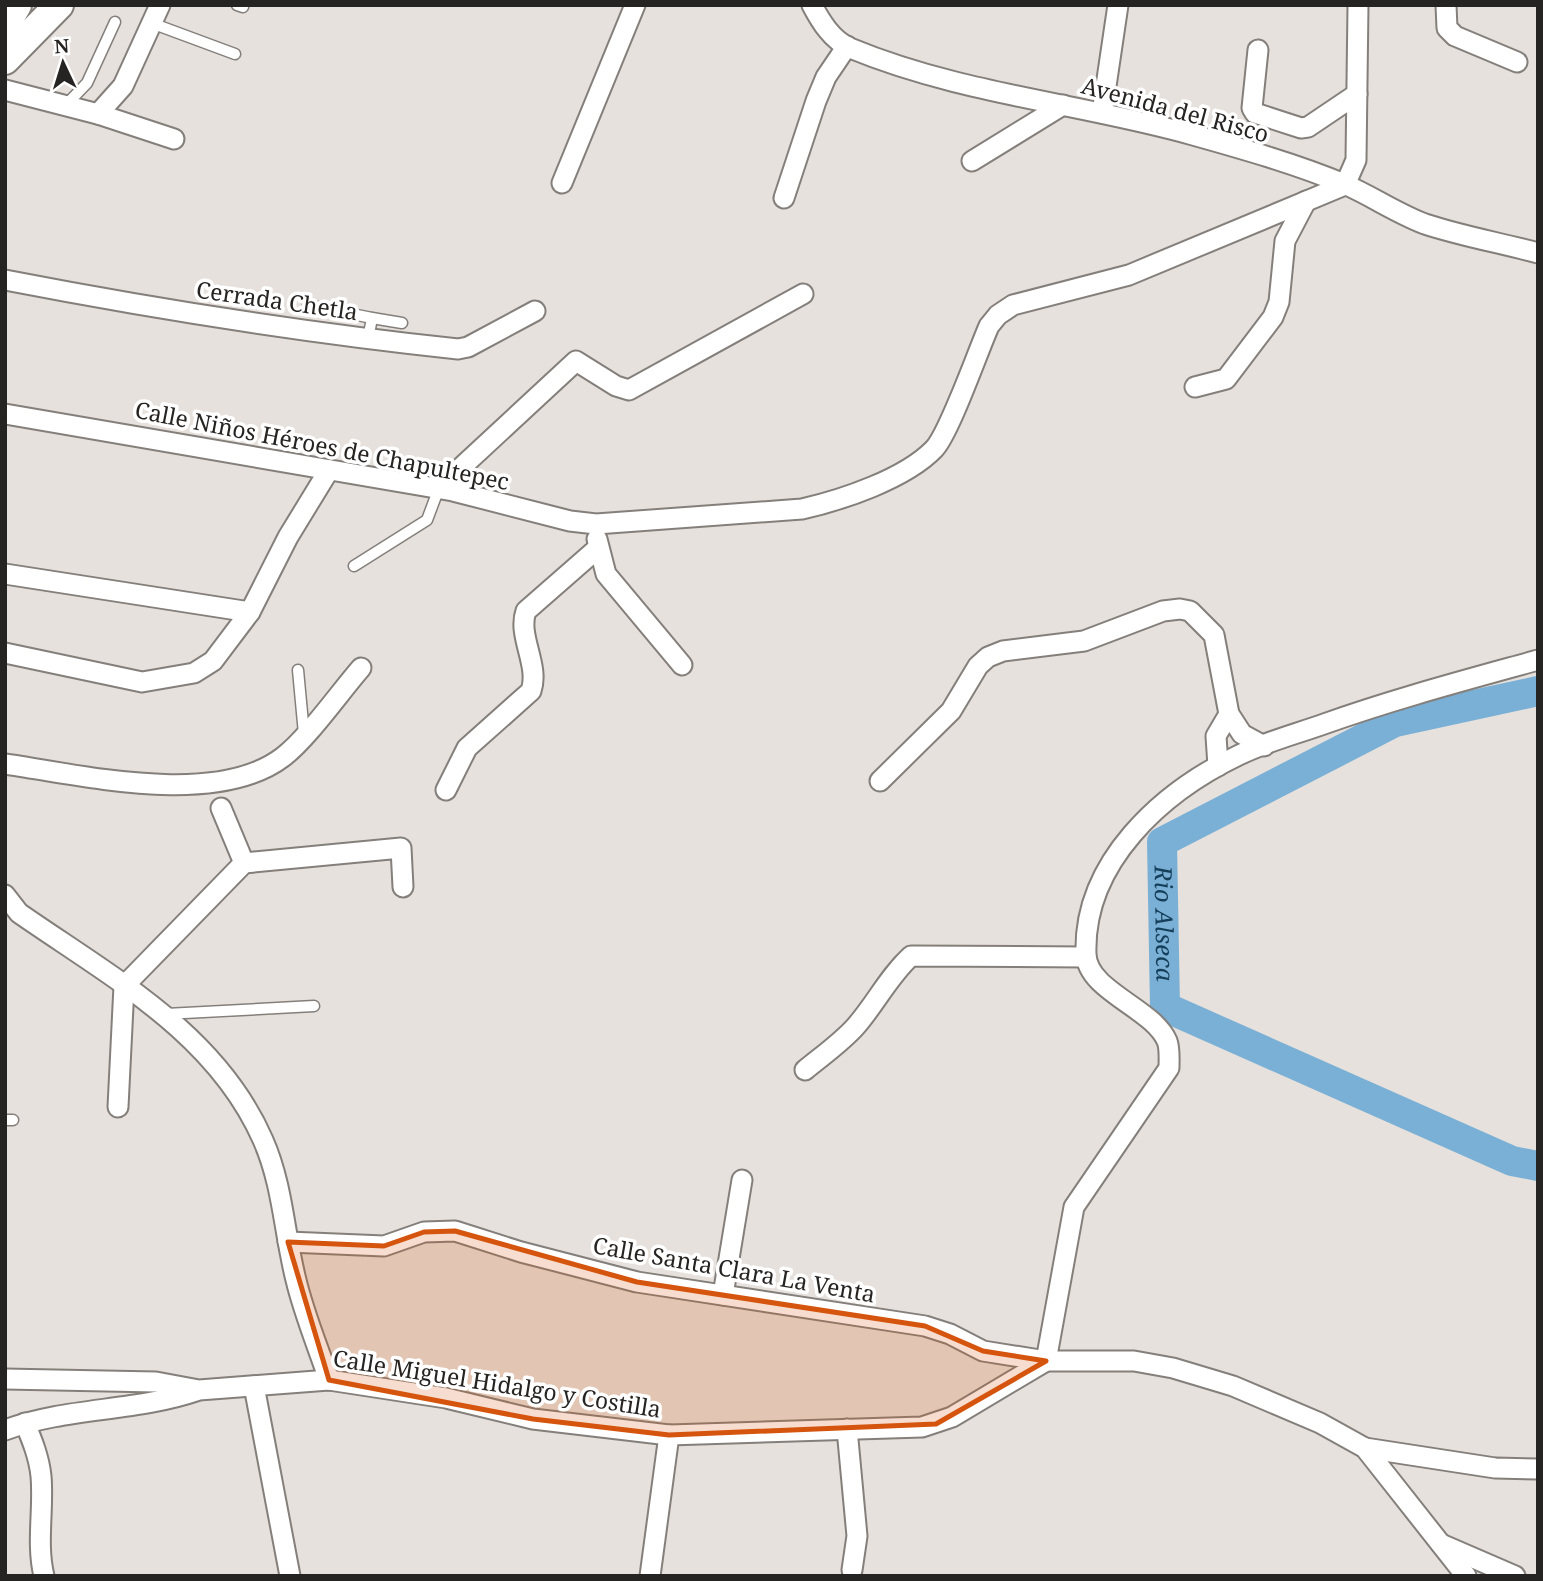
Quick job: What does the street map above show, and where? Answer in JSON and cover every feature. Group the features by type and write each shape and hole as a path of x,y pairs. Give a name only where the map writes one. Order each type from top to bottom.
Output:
{"street":[{"path":"5,26 17,5"},
{"path":"5,60 59,5"},
{"path":"98,114 122,86 154,24 160,5"},
{"path":"562,183 635,5"},
{"name":"Avenida del Risco","path":"812,5 832,35 847,46 934,79 1102,113 1221,143 1345,185 1387,208 1427,224 1538,253"},
{"path":"1102,113 1118,5"},
{"path":"1345,185 1356,160 1358,5"},
{"path":"1446,5 1447,28 1455,36 1517,62"},
{"path":"784,198 816,101 826,78 847,46"},
{"path":"1258,50 1252,108 1255,113 1301,128 1308,127 1357,94"},
{"path":"5,90 98,114 174,139"},
{"path":"972,161 1063,106"},
{"name":"Calle Niños Héroes de Chapultepec","path":"5,414 439,488 570,521 596,524 802,509 834,502 866,488 907,469 935,449 989,326 998,314 1013,305 1129,275 1345,185"},
{"path":"1195,387 1226,379 1273,317 1279,302 1285,241 1306,201"},
{"name":"Cerrada Chetla","path":"5,280 136,305 368,340 458,349 468,347 535,311"},
{"path":"439,488 576,361 616,386 629,390 803,294"},
{"path":"5,653 142,682 194,673 213,661 250,612 288,537 329,470"},
{"path":"596,524 598,548 606,574 682,665"},
{"path":"446,790 467,748 531,691 534,679 525,625 526,611 598,548"},
{"path":"5,574 250,612"},
{"path":"880,780 951,711 978,666 988,657 1003,651 1084,641 1163,611 1180,608 1190,611 1214,635 1229,714 1242,734 1264,746"},
{"path":"1538,660 1385,702 1217,765 1148,816 1107,868 1091,905 1085,957 1102,985 1152,1021 1168,1042 1169,1068 1074,1207 1046,1361 1134,1362 1206,1377 1286,1407 1365,1448 1495,1468 1538,1469"},
{"path":"5,764 152,785 213,783 264,768 284,756 362,668"},
{"path":"1217,765 1216,736 1229,714"},
{"path":"221,808 244,863"},
{"path":"118,1107 124,986 244,863 401,848 403,887"},
{"path":"5,895 19,913 165,1014 198,1045 241,1097 264,1142 276,1179 296,1281 329,1380"},
{"path":"805,1070 854,1029 882,995 895,970 911,956 1085,957"},
{"path":"723,1295 742,1180"},
{"name":"Calle Santa Clara La Venta","path":"288,1242 384,1246 424,1232 455,1231 521,1252 637,1282 925,1326 950,1334 983,1351 1046,1361"},
{"name":"Calle Miguel Hidalgo y Costilla","path":"5,1379 144,1382 199,1390 329,1380 446,1398 533,1419 669,1435 936,1424 1046,1361"},
{"path":"254,1386 290,1576"},
{"path":"5,1430 25,1423 171,1399 199,1390"},
{"path":"25,1423 36,1450 41,1478 40,1554 44,1576"},
{"path":"847,1429 857,1536 852,1570"},
{"path":"650,1576 669,1435"},
{"path":"1365,1448 1466,1576"},
{"path":"1441,1544 1515,1576"}],"lane":[{"path":"66,106 87,83 115,22"},
{"path":"154,24 235,54"},
{"path":"309,304 402,323"},
{"path":"368,340 372,318"},
{"path":"354,566 427,520 439,488"},
{"path":"298,670 304,734"},
{"path":"165,1014 314,1006"}],"highlighted area":[{"path":"455,1231 637,1282 925,1326 983,1351 1046,1361 936,1424 669,1435 533,1419 329,1380 288,1242 384,1246 424,1232"}],"waterway":[{"name":"Rio Alseca","path":"1538,691 1395,722 1162,842 1165,1007 1512,1161 1538,1166"}]}
